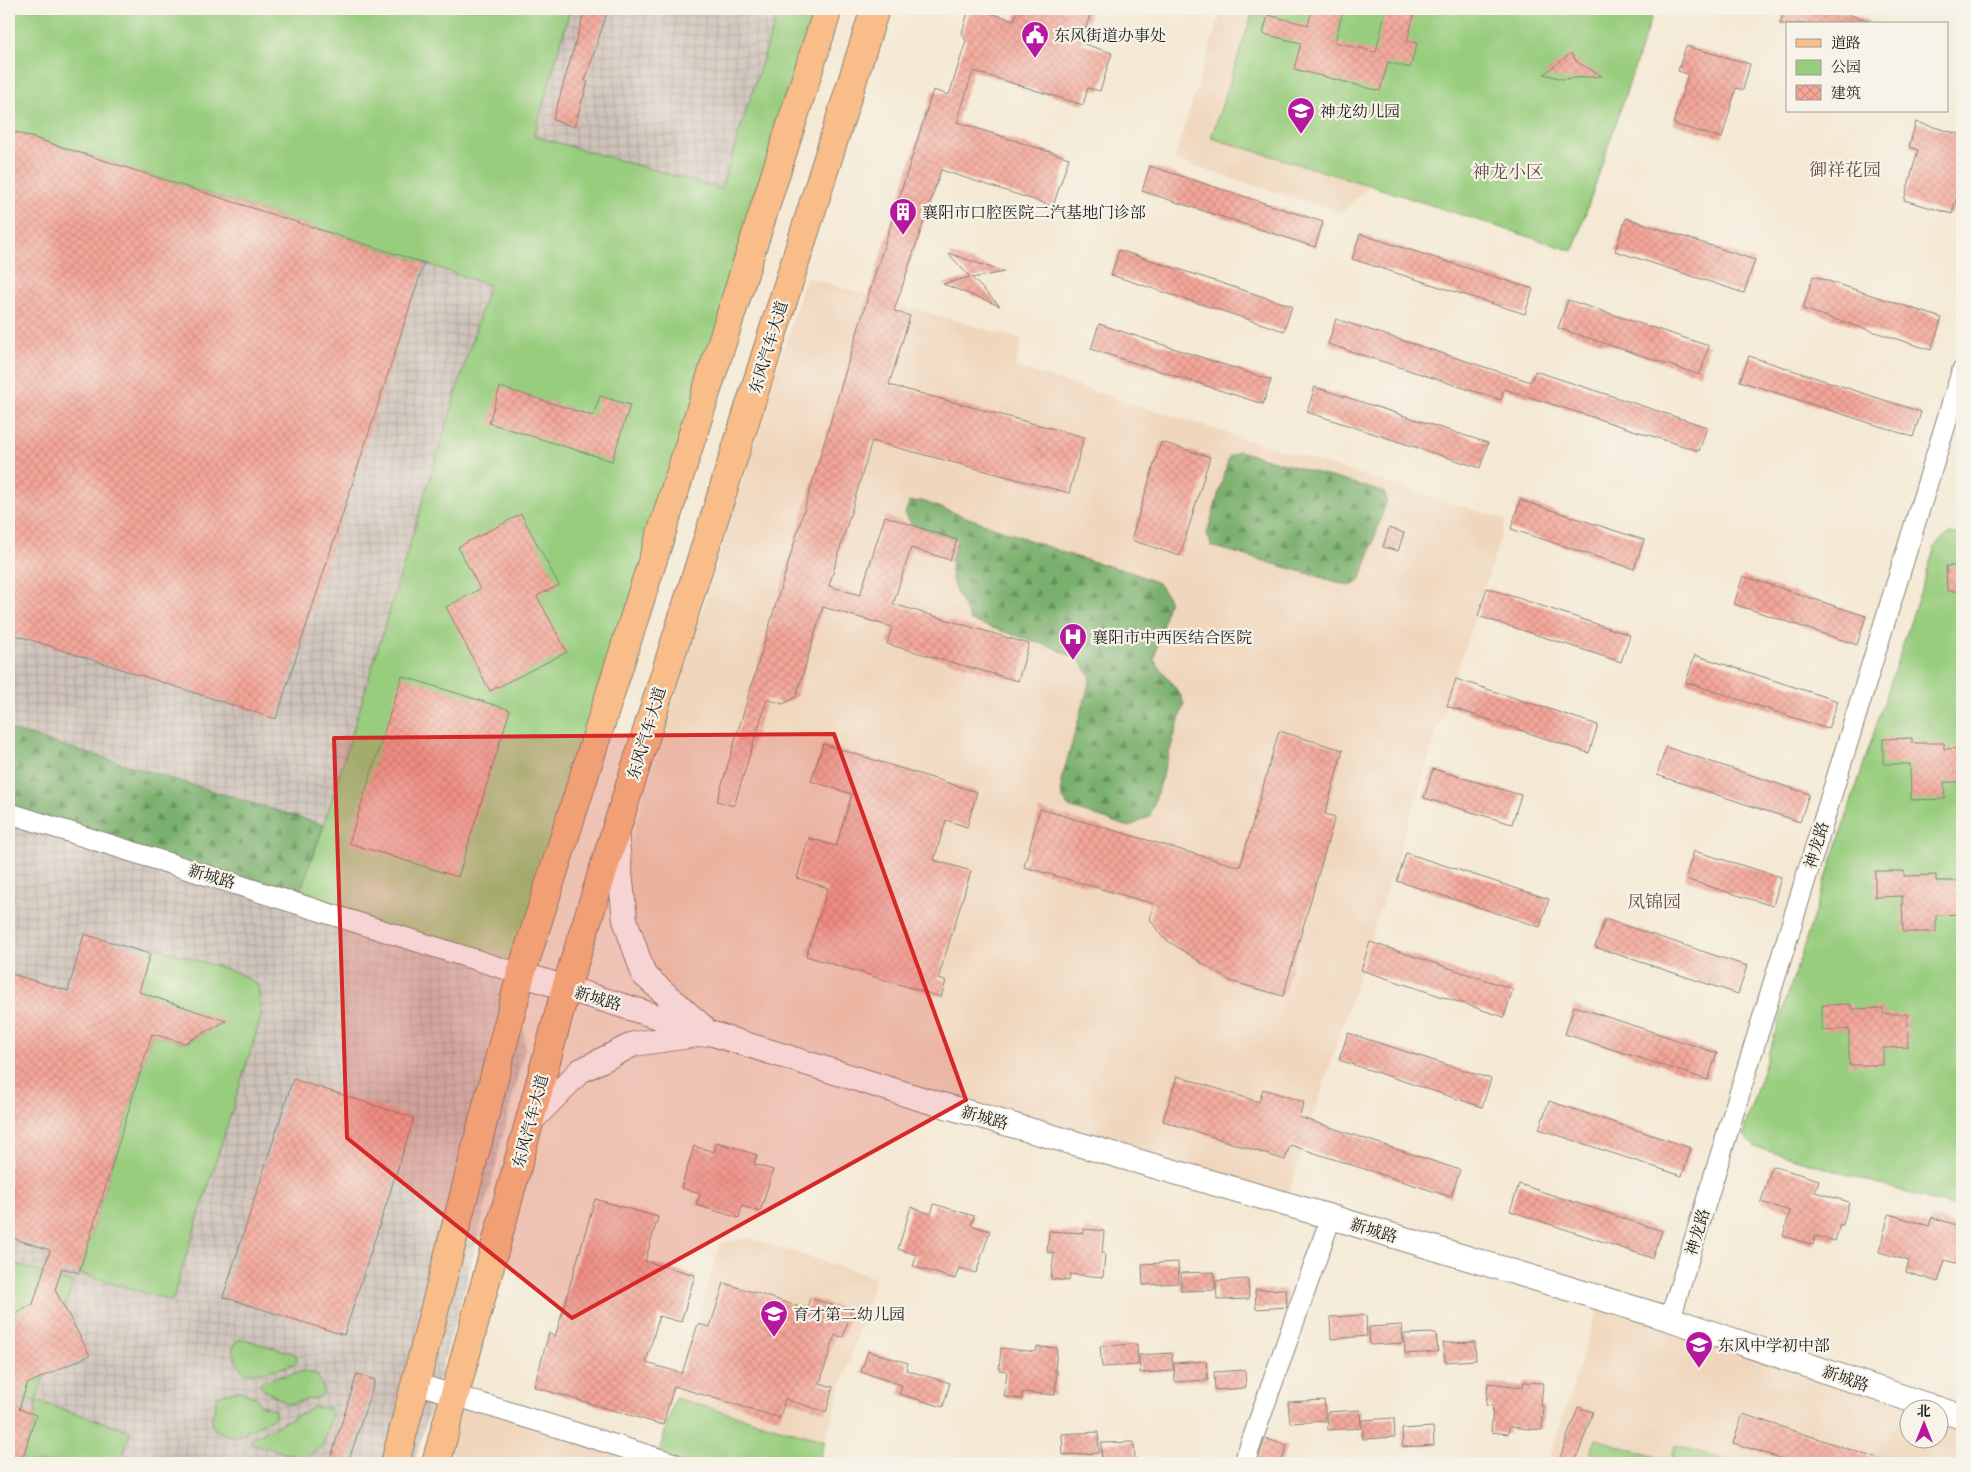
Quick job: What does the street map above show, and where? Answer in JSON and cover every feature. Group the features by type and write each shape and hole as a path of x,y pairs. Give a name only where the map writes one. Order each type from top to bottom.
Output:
{"main road":[{"path":"395,1463 521,974 828,9"},
{"name":"东风汽车大道","path":"436,1463 566,988 875,9"}],"street":[{"name":"神龙路","path":"1670,1318 1962,371"},
{"name":"新城路","path":"9,813 918,1098 1331,1217 1670,1318 1962,1417"},
{"path":"615,832 625,920 644,975 710,1033"},
{"path":"529,1124 580,1071 634,1044 710,1033"},
{"path":"1244,1463 1331,1217"},
{"path":"415,1384 674,1463"}],"highlighted area":[{"path":"834,734 966,1100 572,1318 347,1138 334,738"}],"shaded area":[{"path":"9,9 828,9 521,974 525,1048 465,1288 414,1463 9,1463"},
{"name":"神龙幼儿园","path":"1222,9 1548,9 1341,213 1174,160"},
{"name":"襄阳市中西医结合医院","path":"806,277 1022,340 1015,367 1506,520 1285,1204 710,1033 644,975 620,880 642,803"},
{"name":"育才第二幼儿园","path":"749,1238 875,1278 818,1463 436,1463 454,1397 657,1458 720,1243"},
{"name":"东风中学初中部","path":"1601,1298 1910,1400 1898,1400 1898,1450 1948,1450 1948,1412 1962,1417 1962,1463 1548,1463"}],"green space":[{"path":"9,9 570,10 534,136 721,189 779,9 828,9 521,974 296,903 324,825 489,285 9,130"},
{"path":"1254,9 1654,9 1573,251 1369,185 1211,138"},
{"path":"1239,451 1384,492 1387,500 1360,581 1351,586 1212,546 1207,534 1229,457"},
{"path":"922,501 1076,557 1131,572 1158,583 1169,599 1154,660 1180,694 1184,704 1150,816 1129,827 1069,807 1062,798 1061,781 1091,677 1079,660 1052,647 971,621 956,590 951,574 951,564 957,540 912,525 905,514 909,502"},
{"path":"1962,533 1962,1209 1755,1147 1745,1136 1745,1125 1936,544 1949,534"},
{"path":"9,729 324,825 296,903 9,813"},
{"path":"152,946 238,973 258,985 262,1015 172,1301 79,1273 152,1034 185,1043 225,1022 139,992"},
{"path":"9,1262 73,1283 36,1401 131,1431 121,1463 21,1463 36,1415 36,1402 9,1393"},
{"path":"241,1339 293,1353 296,1355 297,1362 279,1369 247,1373 238,1364 232,1350 237,1341"},
{"path":"304,1371 316,1374 323,1388 320,1397 288,1404 263,1389 260,1385 262,1381"},
{"path":"233,1391 240,1391 257,1398 260,1405 275,1410 275,1417 235,1437 218,1431 212,1424 212,1419 218,1396"},
{"path":"675,1398 825,1441 818,1463 673,1463 657,1458"},
{"path":"314,1407 329,1408 332,1415 322,1447 302,1458 251,1443 252,1438"},
{"path":"1596,1439 1670,1461 1675,1445 1736,1463 1588,1463"}],"building":[{"path":"585,9 608,9 585,81 588,82 574,127 553,120"},
{"path":"969,9 976,9 1014,20 1018,9 1092,9 1081,43 1112,53 1100,91 1088,88 1083,105 973,71 957,122 1069,158 1053,206 941,170 894,311 910,316 889,385 1084,437 1069,493 872,441 829,586 860,595 885,516 957,540 950,560 911,548 893,604 1029,644 1018,681 887,644 892,627 823,607 796,697 783,704 767,699 734,806 717,801 866,303 933,90 949,95 966,41 962,33"},
{"path":"1312,9 1343,9 1335,42 1376,52 1386,9 1416,9 1407,41 1417,43 1410,68 1388,62 1380,91 1294,69 1301,43 1263,34 1268,15 1308,25"},
{"path":"1785,9 1832,9 1869,21 1786,22 1786,24 1780,24"},
{"path":"1686,46 1750,64 1743,90 1736,88 1722,138 1673,124 1688,74 1678,71"},
{"path":"1571,53 1577,62 1602,76 1562,79 1544,74"},
{"path":"1916,122 1962,135 1962,179 1952,214 1904,200 1918,150 1909,147"},
{"path":"9,130 424,263 276,719 9,633"},
{"path":"1150,166 1323,222 1315,247 1142,191"},
{"path":"1626,218 1755,260 1744,293 1615,251"},
{"path":"1360,234 1533,289 1525,314 1352,259"},
{"path":"1119,250 1292,306 1284,331 1111,275"},
{"path":"948,253 1004,272 972,278 1000,306 943,284 970,277"},
{"path":"1813,276 1942,318 1931,350 1803,309"},
{"path":"1568,300 1709,346 1700,375 1558,328"},
{"path":"1336,319 1531,382 1535,371 1707,427 1699,451 1504,389 1501,400 1328,344"},
{"path":"1099,324 1271,380 1263,404 1091,349"},
{"path":"1749,356 1921,412 1913,437 1740,381"},
{"path":"500,387 593,416 600,396 630,405 612,461 489,423"},
{"path":"1315,387 1488,443 1480,468 1307,412"},
{"path":"1161,442 1210,457 1180,556 1131,540"},
{"path":"1520,500 1644,540 1634,569 1511,529"},
{"path":"521,514 559,585 537,596 567,652 490,691 446,607 480,589 458,547"},
{"path":"1389,528 1404,533 1398,551 1383,547"},
{"path":"1946,566 1962,566 1962,591 1947,591"},
{"path":"1743,576 1866,616 1857,645 1734,604"},
{"path":"1487,588 1630,635 1621,662 1478,616"},
{"path":"1695,655 1838,701 1828,729 1686,682"},
{"path":"402,676 510,710 458,877 349,843"},
{"path":"1456,679 1598,725 1589,753 1447,706"},
{"path":"1279,731 1343,750 1325,814 1335,817 1283,996 1230,981 1162,937 1150,919 1154,904 1024,867 1040,809 1240,867"},
{"path":"1912,738 1912,743 1944,743 1944,749 1962,748 1962,782 1944,782 1945,799 1911,800 1910,764 1883,764 1883,739"},
{"path":"823,744 977,792 967,827 946,820 934,860 971,871 938,979 946,981 941,997 806,956 828,888 797,878 809,838 836,846 852,794 811,781"},
{"path":"1666,747 1809,794 1800,822 1657,775"},
{"path":"1433,769 1521,795 1512,824 1424,798"},
{"path":"1694,851 1781,877 1773,906 1685,879"},
{"path":"1406,853 1549,899 1540,927 1397,881"},
{"path":"1875,871 1904,871 1904,876 1936,875 1936,881 1960,881 1961,914 1936,915 1936,932 1903,932 1902,896 1875,897"},
{"path":"1605,919 1747,966 1738,994 1595,947"},
{"path":"84,934 150,954 139,992 226,1021 185,1043 152,1034 79,1273 62,1268 55,1290 90,1355 27,1384 19,1409 36,1415 21,1463 9,1463 9,1380 14,1363 9,1352 9,1317 33,1304 50,1250 9,1237 9,973 68,991"},
{"path":"1370,942 1513,989 1504,1017 1361,970"},
{"path":"1851,1004 1851,1009 1883,1008 1883,1014 1907,1014 1908,1047 1883,1048 1883,1065 1849,1065 1849,1029 1822,1030 1822,1005"},
{"path":"1574,1006 1717,1053 1708,1080 1565,1034"},
{"path":"1348,1033 1491,1079 1482,1107 1339,1060"},
{"path":"1177,1076 1259,1102 1263,1089 1304,1102 1299,1117 1460,1170 1451,1197 1290,1145 1285,1160 1163,1121"},
{"path":"293,1079 414,1118 344,1335 223,1297"},
{"path":"1549,1101 1691,1148 1682,1176 1539,1129"},
{"path":"717,1142 757,1155 754,1164 773,1170 760,1212 742,1206 739,1218 696,1205 700,1194 681,1188 694,1146 714,1152"},
{"path":"1772,1166 1819,1180 1815,1192 1849,1202 1843,1225 1840,1224 1835,1241 1815,1236 1813,1245 1783,1236 1790,1211 1761,1202"},
{"path":"1519,1184 1662,1231 1652,1258 1510,1211"},
{"path":"595,1199 658,1217 645,1261 695,1275 681,1322 659,1316 646,1363 682,1373 698,1324 710,1327 724,1283 807,1309 810,1298 851,1311 843,1337 835,1335 820,1383 833,1387 826,1412 785,1399 780,1418 674,1386 663,1425 534,1387 549,1333 555,1337"},
{"path":"934,1204 974,1216 971,1225 990,1231 976,1273 959,1268 955,1279 913,1266 917,1255 898,1249 911,1207 931,1214"},
{"path":"1889,1214 1929,1226 1932,1217 1962,1227 1962,1265 1945,1260 1938,1282 1906,1272 1909,1261 1879,1252"},
{"path":"1084,1229 1104,1231 1102,1253 1105,1254 1103,1277 1070,1274 1069,1281 1051,1279 1054,1253 1047,1252 1049,1231 1084,1233"},
{"path":"1178,1262 1179,1283 1143,1285 1142,1264"},
{"path":"1214,1272 1215,1290 1181,1291 1181,1273"},
{"path":"1248,1279 1249,1299 1217,1300 1216,1281"},
{"path":"1286,1289 1287,1307 1256,1309 1255,1290"},
{"path":"1366,1315 1367,1336 1331,1339 1330,1317"},
{"path":"1402,1325 1403,1343 1370,1345 1369,1327"},
{"path":"1436,1333 1438,1352 1405,1354 1404,1334"},
{"path":"1475,1342 1476,1360 1445,1362 1443,1343"},
{"path":"1137,1344 1138,1365 1102,1367 1100,1346"},
{"path":"1037,1347 1057,1348 1055,1395 1022,1392 1022,1399 1004,1397 1007,1371 999,1370 1001,1348 1036,1352"},
{"path":"868,1351 908,1363 906,1370 950,1383 943,1407 899,1394 902,1385 861,1372"},
{"path":"1172,1353 1173,1371 1140,1373 1139,1355"},
{"path":"1206,1361 1208,1380 1175,1382 1174,1363"},
{"path":"1245,1370 1246,1388 1215,1390 1214,1372"},
{"path":"357,1374 375,1380 348,1463 329,1463"},
{"path":"1524,1382 1543,1383 1541,1406 1544,1407 1542,1430 1509,1427 1508,1434 1491,1432 1493,1406 1486,1405 1488,1383 1523,1387"},
{"path":"1324,1400 1326,1421 1290,1423 1288,1402"},
{"path":"1578,1407 1593,1412 1575,1463 1558,1463"},
{"path":"1360,1410 1361,1428 1328,1430 1327,1412"},
{"path":"1743,1414 1882,1460 1882,1463 1795,1463 1733,1443"},
{"path":"1394,1418 1395,1437 1363,1439 1362,1420"},
{"path":"1433,1427 1434,1445 1403,1447 1402,1429"},
{"path":"1098,1432 1099,1453 1063,1455 1062,1434"},
{"path":"1265,1438 1287,1446 1281,1463 1257,1463"},
{"path":"1134,1442 1135,1459 1102,1461 1101,1443"}],"place":[{"name":"东风街道办事处","path":"1035,59"},
{"name":"神龙幼儿园","path":"1301,135"},
{"name":"襄阳市口腔医院二汽基地门诊部","path":"903,236"},
{"name":"襄阳市中西医结合医院","path":"1073,661"},
{"name":"育才第二幼儿园","path":"774,1338"},
{"name":"东风中学初中部","path":"1699,1369"}],"district":[{"name":"御祥花园","path":"1845,169"},
{"name":"神龙小区","path":"1508,171"},
{"name":"凤锦园","path":"1654,901"}]}
